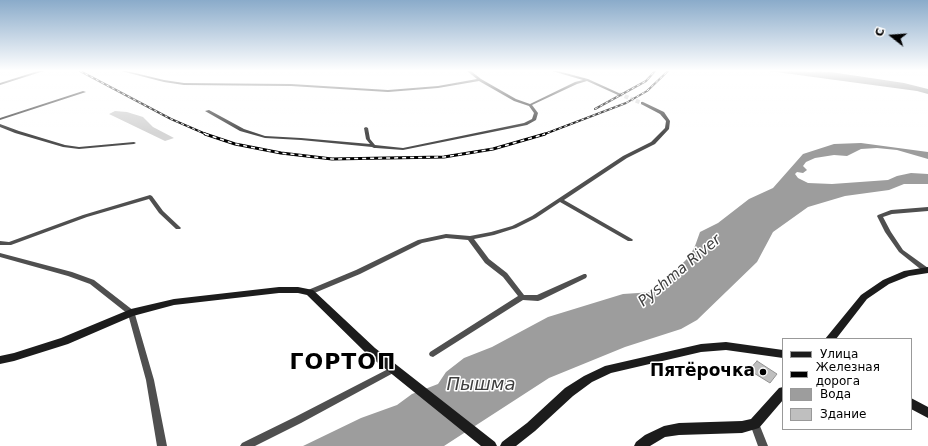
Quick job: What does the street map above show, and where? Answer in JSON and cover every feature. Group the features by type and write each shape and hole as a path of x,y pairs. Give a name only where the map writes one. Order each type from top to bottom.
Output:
{"main road":[{"path":"831,338 864,297 886,282 908,273 927,270"},
{"path":"0,360 14,358 64,341 131,313 174,302 279,290 298,290 310,292 371,351 492,446"},
{"path":"506,446 531,427 569,392 588,379 609,369 701,348 750,348 782,354"},
{"path":"640,446 649,439 664,432 680,429 734,428 755,424 782,393"},
{"path":"912,404 928,413"}],"street":[{"path":"0,119 84,92"},
{"path":"207,111 242,130 265,137 403,149 525,124 534,120 536,113 530,105 515,100 501,92"},
{"path":"530,105 558,92"},
{"path":"614,92 619,94"},
{"path":"310,292 358,272 420,241 446,236 470,238 492,234 514,227 534,217 626,157 653,143 667,128 668,121 662,113 642,103"},
{"path":"0,125 16,132 66,146 90,147 134,143"},
{"path":"366,128 368,139 374,147"},
{"path":"0,243 9,244 86,216 150,197 161,212 178,228"},
{"path":"560,200 630,240"},
{"path":"927,270 901,251 888,232 880,216 891,212 928,209"},
{"path":"470,238 487,261 505,275 522,297"},
{"path":"0,255 70,274 92,282 131,313 150,380 162,446"},
{"path":"433,354 522,297 538,298 584,276"},
{"path":"245,446 298,420 394,369"},
{"path":"755,424 763,446"}],"shaded area":[{"path":"115,111 127,112 143,117 153,127 174,138 165,141 109,114"}],"water":[{"name":"Пышма","path":"861,143 928,152 928,159 897,150 877,148 861,149 847,156 834,155 815,158 806,162 803,166 807,170 803,173 797,172 795,174 798,178 808,183 832,184 888,180 897,176 911,173 928,174 928,184 904,184 889,190 845,196 808,207 773,232 757,262 697,320 681,329 625,347 549,378 444,446 303,446 361,418 397,405 412,394 438,384 446,372 464,358 492,347 548,317 623,294 653,292 689,257 700,232 718,223 749,199 773,188 803,154 834,144"}],"building":[{"name":"Пятёрочка","path":"757,361 777,374 770,383 749,370"}],"tunnel":[{"path":"619,94 642,103"}],"railway":[{"path":"119,92 171,119 208,135"},
{"path":"595,109 626,92"},
{"path":"543,134 626,103 646,92"},
{"path":"208,135 235,144 281,153 332,159 444,157 493,149 543,134"}],"place":[{"name":"Пятёрочка","path":"763,372"}],"district":[{"name":"ГОРТОП","path":"343,363"}],"water label":[{"name":"Pyshma River","path":"680,271"}]}
